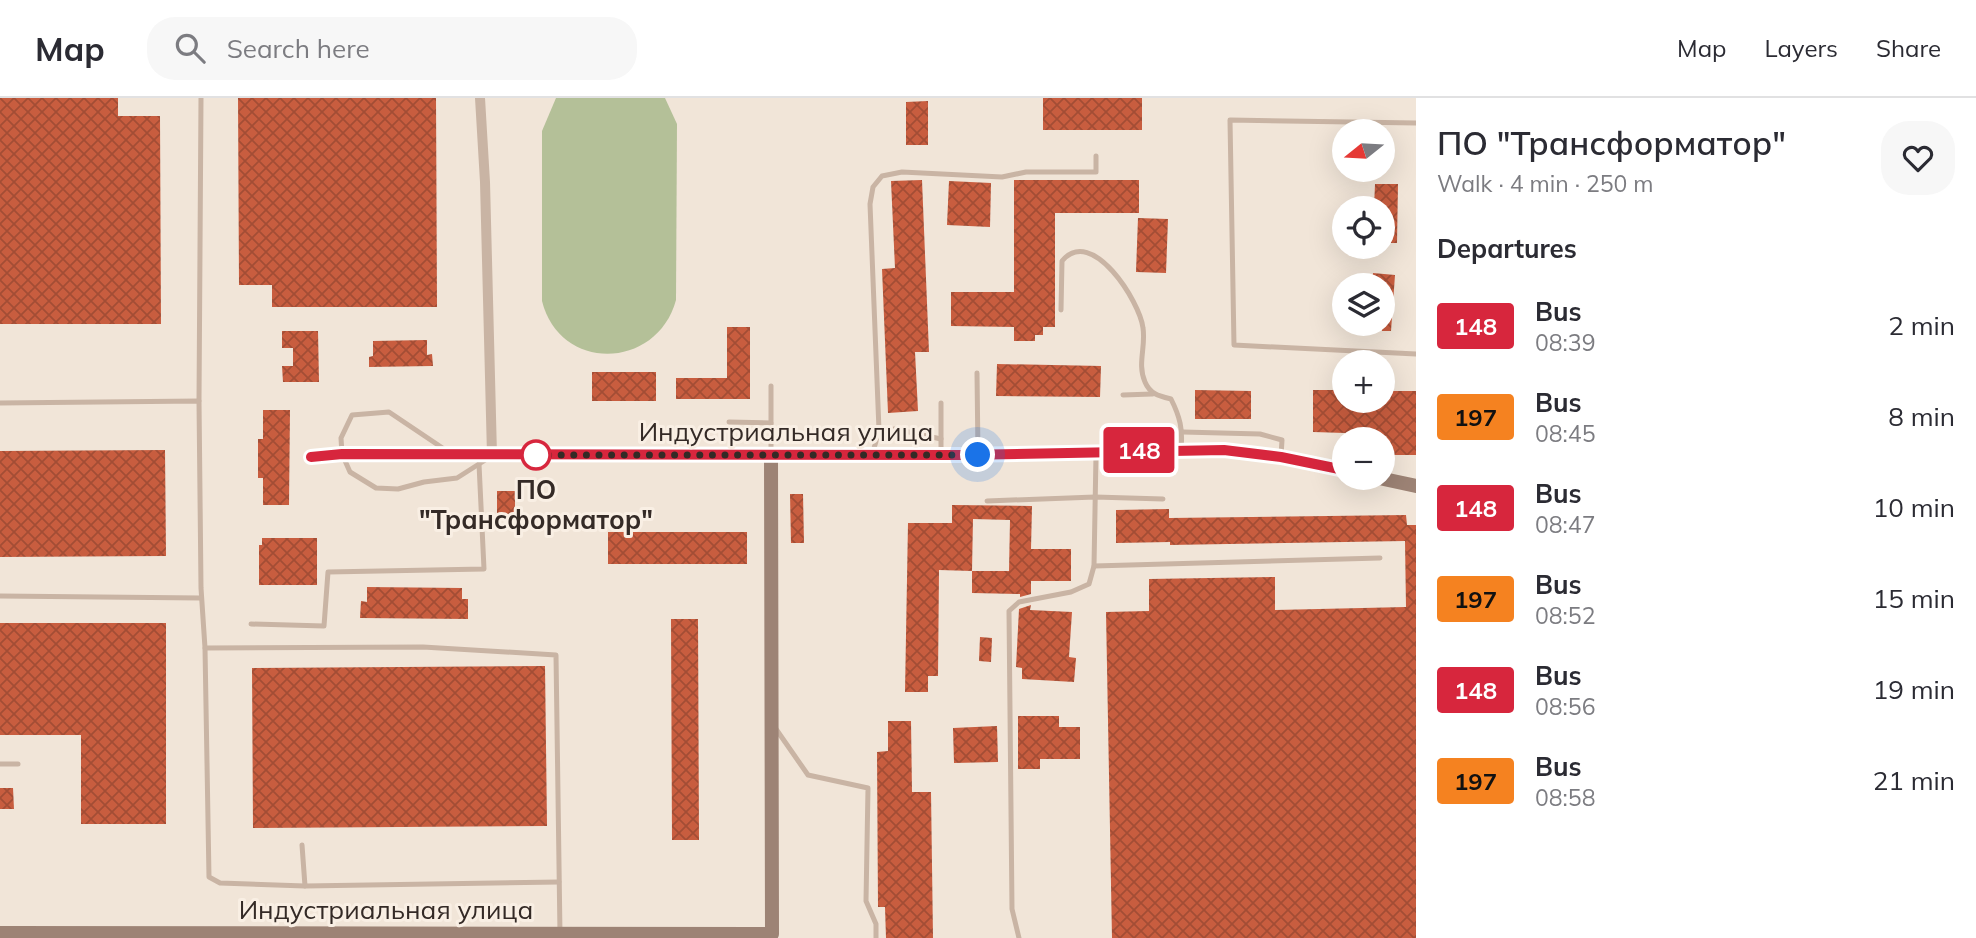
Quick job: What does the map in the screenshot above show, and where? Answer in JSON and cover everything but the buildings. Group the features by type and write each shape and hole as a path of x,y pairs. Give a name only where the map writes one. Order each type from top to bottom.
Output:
{"street":[{"path":"480,98 485,182 492,455"},
{"name":"Индустриальная улица","path":"311,457 342,454 978,455 1181,449 1224,450 1281,457 1332,468"},
{"path":"771,455 771,936"},
{"path":"1395,481 1416,486"},
{"name":"Индустриальная улица","path":"0,933 771,936"}],"lane":[{"path":"201,98 201,598 205,648 209,877 220,883 305,886 559,882"},
{"path":"1416,123 1230,120 1234,345 1416,354"},
{"path":"872,455 878,430 870,204 873,187 882,176 902,172 1002,177 1026,172 1096,173 1096,156"},
{"path":"1061,310 1062,261 1077,252 1092,253 1132,296 1143,328 1140,365 1145,384 1152,394"},
{"path":"976,373 978,455"},
{"path":"771,386 771,455"},
{"path":"1123,395 1152,394 1171,399 1183,432 1181,449"},
{"path":"0,403 199,401"},
{"path":"941,402 941,455"},
{"path":"453,455 389,412 352,415 341,438 342,454 350,472 376,488 398,489 424,482 457,478 492,455"},
{"path":"729,422 771,423"},
{"path":"878,430 895,429 941,439"},
{"path":"1183,432 1260,434 1282,440 1281,457"},
{"path":"1019,938 1012,909 1009,611 1018,602 1071,592 1089,584 1094,566 1096,452"},
{"path":"251,624 324,626 328,572 484,569 479,464"},
{"path":"987,501 1095,496 1163,499"},
{"path":"1094,566 1380,558"},
{"path":"0,596 201,598"},
{"path":"205,648 423,647 556,654 560,934"},
{"path":"771,722 808,775 868,788 866,901 876,924 876,938"},
{"path":"0,764 18,764"},
{"path":"302,845 305,886"}],"green space":[{"path":"556,98 665,98 677,124 676,300 666,323 650,340 630,350 609,354 587,351 568,341 552,325 542,301 542,131"}],"bus line":[{"name":"148","path":"311,457 342,454 960,455 1181,449 1224,450 1281,457 1332,468"}],"place":[{"name":"ПО \"Трансформатор\"","path":"536,455"}],"route":[{"path":"536,455 978,455"}]}
